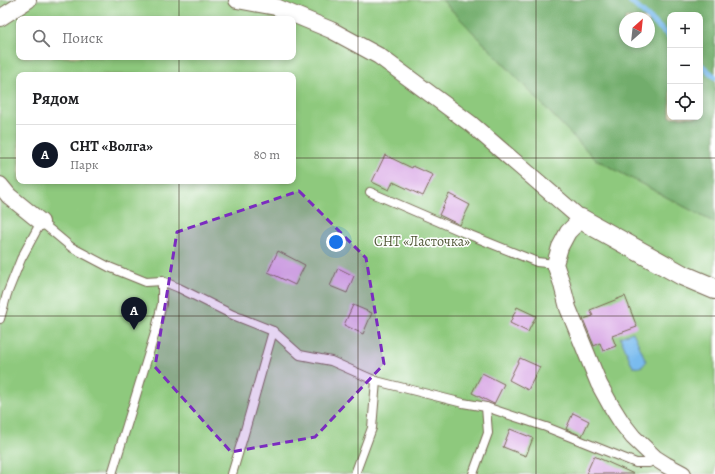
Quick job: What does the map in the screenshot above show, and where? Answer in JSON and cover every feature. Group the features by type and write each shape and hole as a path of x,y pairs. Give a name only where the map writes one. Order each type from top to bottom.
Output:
{"street":[{"path":"0,18 28,0"},
{"path":"237,0 276,7 332,30 379,56 471,124 581,219 682,275 715,289"},
{"path":"0,185 9,196 41,222"},
{"path":"581,219 568,232 560,247 555,264 568,308 599,384 622,423 633,437 655,458 683,474"}],"lane":[{"path":"370,192 537,262 555,264"},
{"path":"0,319 7,294 21,259 41,222 71,247 109,267 146,282 162,281 233,315 273,331 300,355 331,361 376,381 486,408 546,428 636,463 649,463 655,458"},
{"path":"112,474 162,304 162,281"},
{"path":"232,474 273,331"},
{"path":"354,474 372,428 376,381"},
{"path":"473,474 488,433 486,408"}],"highlighted area":[{"path":"299,191 366,258 384,364 315,437 231,452 155,367 177,232"}],"green space":[{"name":"СНТ «Ласточка»","path":"0,0 442,0 595,159 715,223 715,474 0,474"},
{"path":"442,0 715,0 715,223 595,159"}],"water":[{"path":"633,332 646,361 643,366 639,367 633,367 620,337"}],"building":[{"path":"385,155 412,168 413,166 433,175 423,196 393,182 389,190 372,182"},
{"path":"449,194 470,205 460,225 439,215"},
{"path":"278,251 305,265 295,285 268,272"},
{"path":"338,268 354,276 347,293 330,286"},
{"path":"625,296 637,327 612,336 616,346 603,351 600,343 594,346 583,319 593,316 590,310"},
{"path":"353,305 372,313 363,334 344,325"},
{"path":"517,307 536,316 528,332 510,323"},
{"path":"520,358 540,367 528,390 509,380"},
{"path":"482,373 504,384 494,404 472,393"},
{"path":"573,413 589,421 582,436 566,429"},
{"path":"510,429 533,438 526,456 503,447"},
{"path":"594,456 634,474 586,474"}],"waterway":[{"path":"629,0 667,34"},
{"path":"703,67 715,77"}],"place":[{"name":"СНТ «Волга»","path":"134,330"}]}
